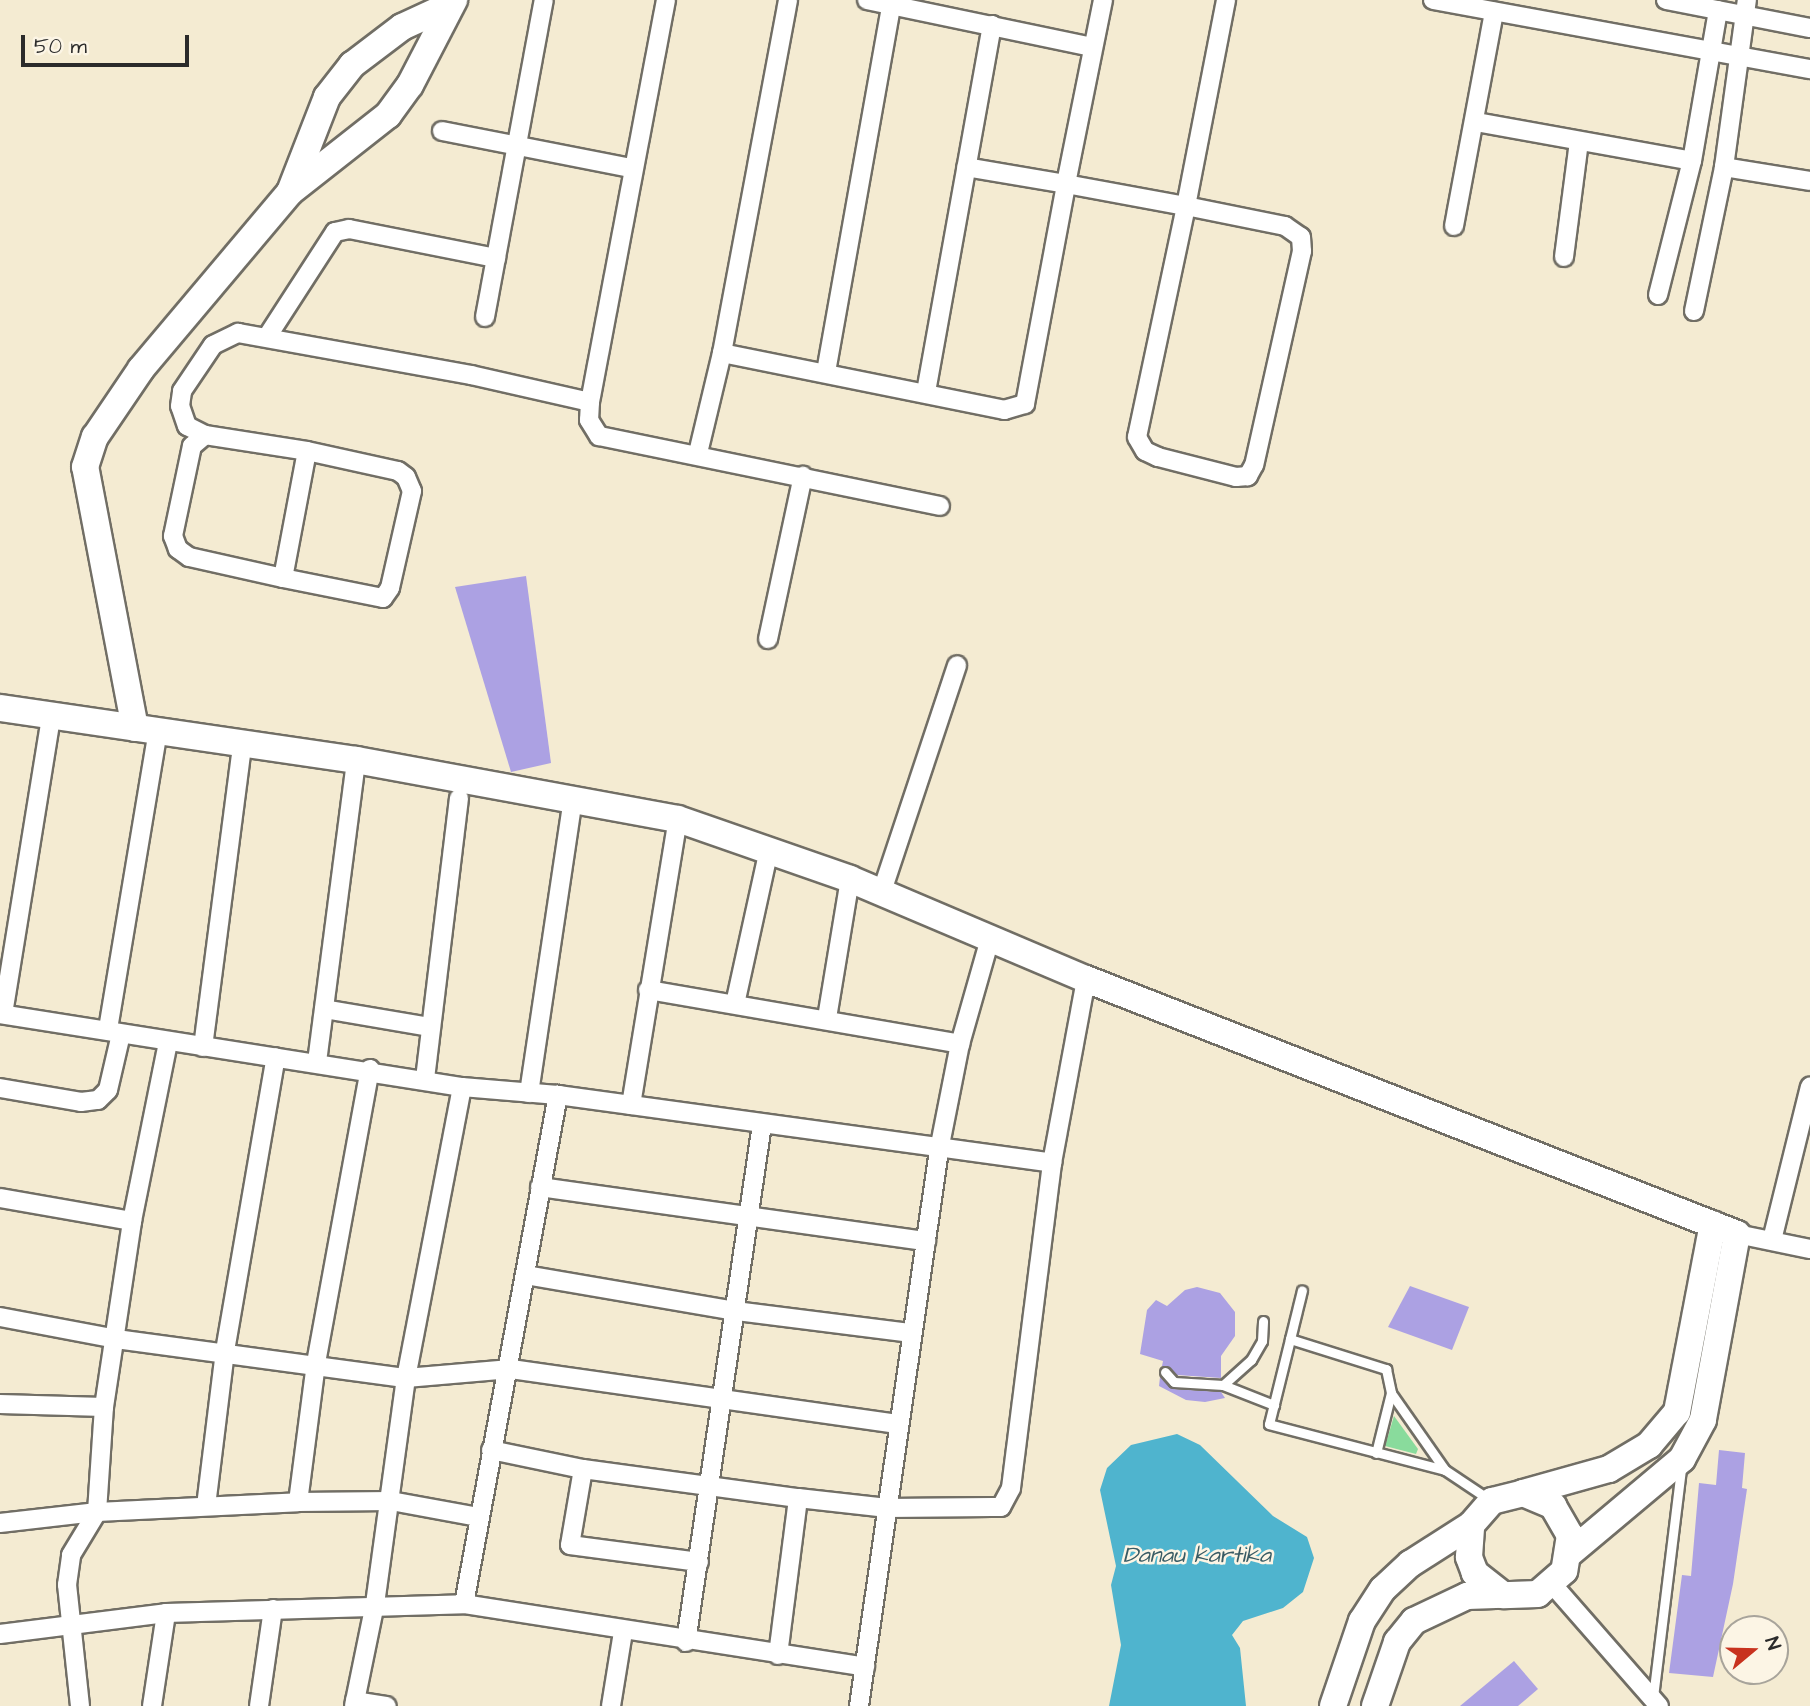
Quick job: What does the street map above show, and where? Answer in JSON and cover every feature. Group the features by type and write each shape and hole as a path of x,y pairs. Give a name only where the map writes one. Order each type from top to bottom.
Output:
{"street":[{"path":"485,317 520,146 544,0"},
{"path":"666,0 631,168 589,420 599,436 698,453 940,506"},
{"path":"698,453 722,353 788,0"},
{"path":"867,0 1093,47"},
{"path":"722,353 926,392 1004,410 1025,404 1103,0"},
{"path":"966,167 1186,206 1285,226 1301,237 1302,251 1272,385 1248,476 1236,478 1158,457 1145,451 1137,437 1186,206 1226,0"},
{"path":"1433,0 1810,69"},
{"path":"1666,0 1718,10 1746,8 1810,29"},
{"path":"0,1088 80,1102 98,1100 108,1090 153,731 125,668 85,467 95,437 141,369 290,192 388,115 410,85 452,2"},
{"path":"290,192 327,97 352,65 402,27 452,2"},
{"path":"826,372 891,6"},
{"path":"1694,312 1724,167 1746,8"},
{"path":"1658,295 1692,161 1718,10"},
{"path":"1454,226 1476,122 1494,12"},
{"path":"926,392 992,24"},
{"path":"1476,122 1692,161"},
{"path":"442,131 631,168"},
{"path":"1564,257 1579,142"},
{"path":"1724,167 1810,181"},
{"path":"267,337 335,232 349,229 496,258"},
{"path":"205,435 192,446 187,464 173,536 178,550 188,557 383,598 390,588 412,491 398,471 307,451 205,435 187,426 180,406 182,391 213,345 225,336 267,337 590,402"},
{"path":"283,578 307,451"},
{"path":"768,639 803,476"},
{"path":"881,894 957,665"},
{"path":"0,708 51,718 356,760 678,820 850,879 1086,979 1725,1229 1810,1249"},
{"path":"51,718 1,1014 114,1031 168,1043 370,1069 462,1087 558,1095 939,1150 1052,1163"},
{"path":"203,1047 242,745"},
{"path":"317,1062 356,760"},
{"path":"425,1079 459,797"},
{"path":"529,1093 573,799"},
{"path":"631,1105 678,820"},
{"path":"735,1004 769,849"},
{"path":"827,1018 850,879"},
{"path":"859,1706 939,1150 960,1044 990,939"},
{"path":"491,1450 583,1469 887,1508 991,1508 1006,1500 1052,1163 1086,979"},
{"path":"648,990 827,1018 960,1044"},
{"path":"324,1009 430,1027"},
{"path":"80,1706 70,1626 71,1555 97,1512 104,1407 132,1220 168,1043"},
{"path":"206,1506 225,1351 276,1056"},
{"path":"298,1502 316,1363 370,1069"},
{"path":"387,1706 355,1704 375,1604 406,1378 462,1087"},
{"path":"1772,1240 1810,1087"},
{"path":"464,1604 491,1450 511,1369 540,1187 558,1095"},
{"path":"686,1642 736,1311 746,1216 762,1124"},
{"path":"540,1187 926,1241"},
{"path":"0,1198 132,1220"},
{"path":"1375,1706 1397,1642 1414,1621 1466,1596 1503,1595 1521,1598 1553,1585 1570,1553 1682,1459 1703,1420 1725,1229"},
{"path":"1333,1706 1362,1621 1383,1589 1410,1564 1471,1525 1492,1501 1609,1469 1649,1445 1677,1412 1725,1229"},
{"path":"525,1275 736,1311 911,1333"},
{"path":"0,1317 116,1339 316,1363 406,1378 511,1369 899,1424"},
{"path":"0,1404 104,1407"},
{"path":"583,1469 570,1545 698,1562"},
{"path":"1523,1493 1546,1502 1563,1518 1570,1553"},
{"path":"778,1656 798,1498"},
{"path":"0,1523 97,1512 298,1502 391,1501 478,1517"},
{"path":"1471,1525 1469,1558 1475,1573 1503,1595"},
{"path":"1553,1585 1656,1703"},
{"path":"0,1634 166,1613 375,1604 464,1604 686,1642 865,1667"},
{"path":"259,1706 273,1609"},
{"path":"152,1706 166,1613"},
{"path":"611,1706 623,1632"}],"lane":[{"path":"1302,1290 1269,1424 1445,1471 1492,1501"},
{"path":"1223,1385 1251,1360 1262,1341 1264,1321"},
{"path":"1290,1339 1386,1369 1391,1393 1445,1471"},
{"path":"1165,1372 1174,1382 1189,1386 1223,1385 1274,1405"},
{"path":"1376,1453 1391,1393"},
{"path":"1656,1703 1682,1459"}],"green space":[{"path":"1394,1416 1418,1449 1416,1454 1385,1446"}],"water":[{"name":"Danau kartika","path":"1177,1434 1200,1445 1273,1516 1307,1537 1314,1558 1303,1592 1283,1608 1243,1621 1232,1635 1240,1648 1246,1706 1109,1706 1121,1645 1111,1585 1116,1566 1100,1490 1107,1468 1131,1445"}],"building":[{"path":"526,576 551,763 511,772 455,587"},
{"path":"1410,1286 1469,1307 1452,1350 1388,1327"},
{"path":"1197,1287 1220,1293 1235,1312 1235,1336 1221,1356 1221,1378 1177,1375 1162,1366 1163,1361 1140,1354 1147,1310 1156,1300 1167,1306 1185,1290"},
{"path":"1160,1377 1173,1389 1221,1392 1225,1398 1205,1402 1186,1400 1159,1386"},
{"path":"1719,1450 1745,1453 1742,1488 1747,1489 1726,1615 1719,1615 1719,1649 1713,1677 1669,1673 1682,1575 1691,1576 1699,1483 1716,1485"},
{"path":"1514,1661 1538,1689 1518,1706 1460,1706"}]}
